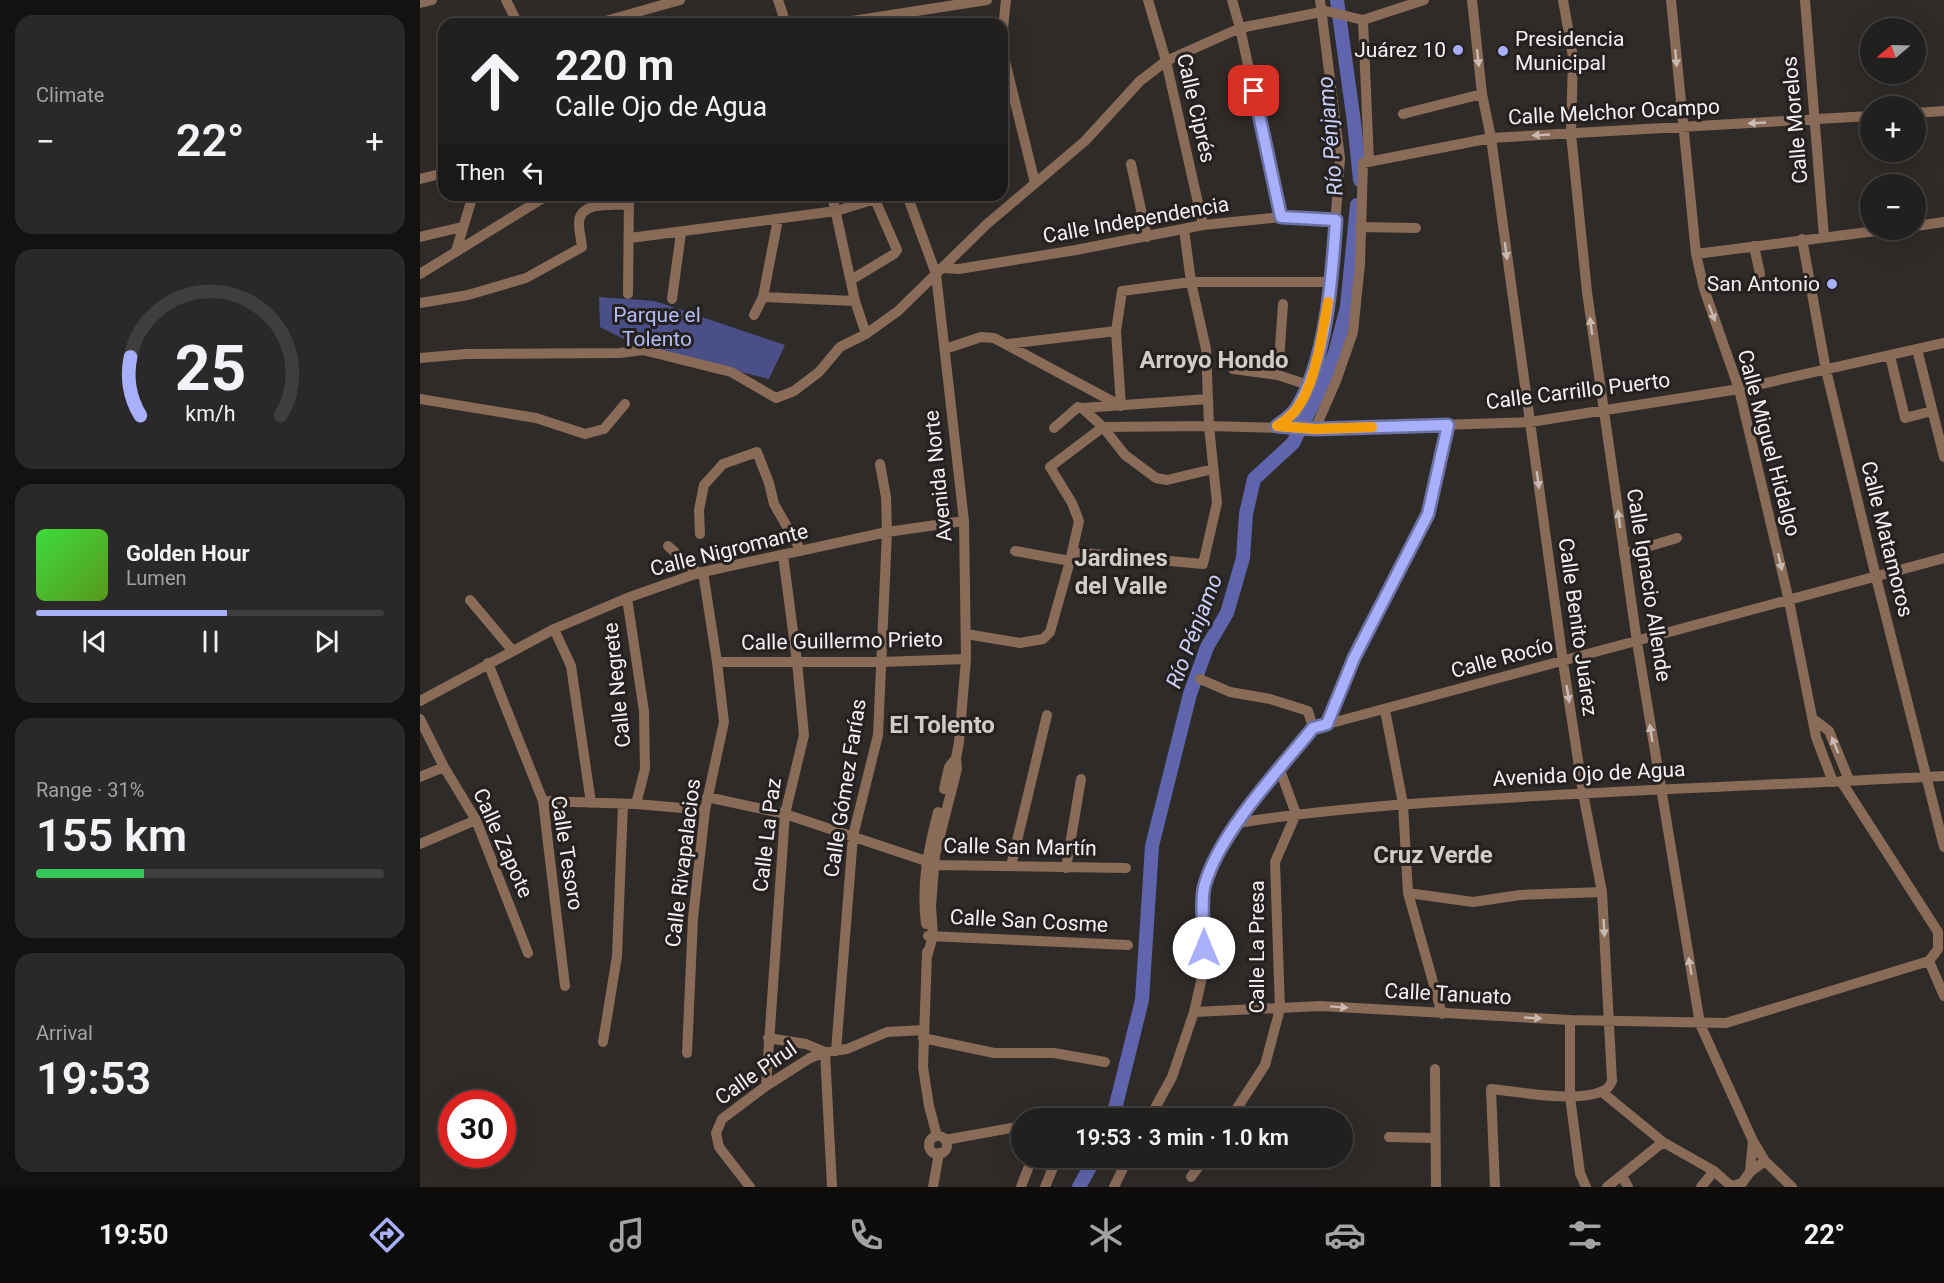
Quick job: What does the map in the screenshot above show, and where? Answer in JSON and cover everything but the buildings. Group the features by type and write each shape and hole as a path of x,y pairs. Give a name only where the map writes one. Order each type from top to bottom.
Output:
{"street":[{"path":"420,3 432,0"},
{"path":"506,0 516,18"},
{"path":"616,18 680,0"},
{"path":"778,0 784,18"},
{"path":"878,18 987,0"},
{"path":"1004,18 1006,0"},
{"name":"Calle Ciprés","path":"1148,0 1167,61 1203,225"},
{"path":"1232,0 1281,217"},
{"path":"1282,426 1296,410 1315,366 1331,282 1340,158 1324,11 1320,0"},
{"path":"420,358 466,354 620,353 643,350 731,372 776,398 794,391 819,372 840,347 866,334 898,311 987,224 1085,141 1140,81 1167,61 1240,28 1324,11 1363,20 1424,0"},
{"name":"Calle Benito Juárez","path":"1472,0 1482,94 1491,138 1563,662 1583,793 1602,892 1612,1081 1609,1088 1602,1092"},
{"name":"Calle Ignacio Allende","path":"1563,0 1573,57 1571,134 1578,224 1602,410 1660,789 1700,1024 1753,1141 1765,1161 1792,1187"},
{"name":"Calle Miguel Hidalgo","path":"1671,0 1696,254 1704,290 1739,389 1789,601 1816,737 1841,781 1938,932 1938,949 1929,961"},
{"name":"Calle Morelos","path":"1805,0 1824,237"},
{"path":"1310,428 1336,381 1353,332 1366,163 1363,20"},
{"path":"1008,73 1035,183"},
{"path":"1403,114 1482,94"},
{"path":"1926,112 1944,111"},
{"name":"Calle Melchor Ocampo","path":"1366,163 1491,138 1860,117"},
{"path":"1131,164 1147,237"},
{"path":"420,179 438,174"},
{"path":"456,251 470,201"},
{"path":"420,274 538,201"},
{"path":"420,303 468,295 526,278 582,247 579,220 581,213 590,207 623,201"},
{"path":"628,294 629,201"},
{"path":"834,201 855,301 866,334"},
{"path":"630,238 836,211 870,201"},
{"path":"850,280 897,250 874,201"},
{"name":"Avenida Norte","path":"910,201 940,271 945,349 964,521 966,659 959,742 956,758 950,767 930,863 924,905 930,936 927,957 923,1067 929,1106 941,1138 932,1138 930,1147 932,1151 939,1153 933,1187"},
{"name":"Calle Independencia","path":"940,271 1147,237 1203,225 1281,217 1336,220"},
{"path":"754,315 763,297 778,219"},
{"path":"1926,225 1944,222"},
{"path":"420,237 462,227"},
{"path":"1360,227 1416,228"},
{"path":"1015,551 1071,557 1203,564 1217,503 1209,426 1206,349 1191,282 1184,229"},
{"path":"672,299 681,233"},
{"path":"1696,254 1860,233"},
{"name":"Calle Matamoros","path":"1802,239 1826,370 1875,577 1944,847"},
{"path":"1754,246 1760,274"},
{"path":"1121,406 1116,331 1122,291 1191,282 1331,282"},
{"path":"763,297 855,301"},
{"path":"1278,375 1283,304"},
{"path":"1008,344 1116,331"},
{"path":"945,349 981,337 994,338 1121,406"},
{"name":"Calle Carrillo Puerto","path":"1103,428 1282,426 1310,428 1530,422 1739,389 1944,343"},
{"path":"1917,349 1944,457"},
{"path":"1890,356 1905,418 1932,411"},
{"path":"1233,369 1278,375 1308,385"},
{"path":"420,399 536,418 585,434 604,429 625,404"},
{"path":"1054,428 1080,408 1208,399"},
{"path":"1080,408 1103,428 1125,455 1156,478 1167,480 1213,469"},
{"path":"1327,724 1354,658 1428,514 1448,425"},
{"path":"1071,557 1078,521 1072,503 1050,468 1103,428"},
{"path":"700,534 699,510 704,485 723,464 757,452 774,504 801,551"},
{"name":"Calle Gómez Farías","path":"832,1187 830,1051 853,836 878,735 887,532 886,497 880,464"},
{"name":"Calle Nigromante","path":"420,701 554,629 627,598 700,573 887,532 964,521"},
{"path":"1624,554 1677,538"},
{"path":"668,546 700,573"},
{"name":"Calle La Paz","path":"766,1086 785,814 804,735 783,555"},
{"name":"Calle Guillermo Prieto","path":"966,634 1020,643 1043,639 1050,632 1071,557"},
{"name":"Calle Rocío","path":"1313,728 1944,558"},
{"name":"Calle Rivapalacios","path":"687,1053 693,918 705,810 724,722 717,662 700,573"},
{"name":"Calle Negrete","path":"627,598 644,711 645,769 636,804"},
{"path":"470,600 512,650"},
{"path":"554,629 571,666 591,803"},
{"name":"Calle Guillermo Prieto","path":"717,662 882,662 966,659"},
{"name":"Calle Tesoro","path":"488,663 543,801 565,986"},
{"path":"1155,1108 1172,1077 1194,1012 1204,969 1204,885 1235,827 1313,728 1308,711 1270,699 1230,692 1200,679"},
{"path":"1385,710 1403,804 1407,893 1442,1014"},
{"path":"1011,866 1047,715"},
{"name":"Calle Miguel Hidalgo","path":"1812,718 1829,731 1841,781"},
{"name":"Calle Zapote","path":"420,719 444,767 476,820 528,953"},
{"path":"420,777 444,767"},
{"path":"1280,770 1296,814"},
{"name":"Avenida Ojo de Agua","path":"1235,827 1296,814 1403,804 1944,776"},
{"path":"1066,868 1081,779"},
{"name":"Calle San Martín","path":"707,797 785,814 930,863 1126,868"},
{"path":"543,801 636,804 705,810"},
{"path":"603,1042 617,956 623,804"},
{"name":"Calle La Presa","path":"1237,1108 1265,1065 1280,1009 1275,862 1296,814"},
{"path":"420,844 476,820"},
{"path":"1407,893 1473,902 1520,895 1602,892"},
{"name":"Calle San Cosme","path":"930,936 1128,945"},
{"path":"1929,961 1944,996"},
{"name":"Calle Tanuato","path":"1194,1012 1320,1006 1570,1020 1726,1023 1929,961"},
{"path":"1570,1020 1570,1097 1580,1173 1586,1187"},
{"name":"Calle Pirul","path":"743,1185 719,1148 716,1133 722,1119 766,1086 810,1058 830,1051 846,1049 886,1032 924,1034 994,1053 1054,1053 1105,1062"},
{"path":"768,1038 806,1044 830,1051"},
{"path":"1435,1069 1436,1187"},
{"path":"1495,1187 1491,1089 1570,1097 1602,1092 1663,1142 1714,1172 1731,1186 1742,1184 1750,1172 1765,1161"},
{"path":"941,1138 1011,1128"},
{"path":"1389,1137 1434,1138"},
{"path":"1750,1172 1753,1141"},
{"path":"1607,1187 1663,1142"},
{"path":"1022,1187 1029,1168"},
{"path":"1044,1187 1053,1168"},
{"path":"1114,1187 1123,1168"},
{"path":"1191,1177 1197,1168"},
{"path":"1701,1187 1714,1172"},
{"path":"1622,1176 1628,1187"}],"green space":[{"name":"Parque el Tolento","path":"599,297 655,301 785,345 769,379 642,348 600,327"}],"waterway":[{"name":"Río Pénjamo","path":"1337,0 1360,180"},
{"name":"Río Pénjamo","path":"1115,1108 1142,1000 1152,846 1190,694 1207,647 1227,613 1243,558 1246,514 1254,479 1293,443 1317,396 1335,353 1347,307 1357,205"},
{"name":"Río Pénjamo","path":"1079,1187 1089,1168"}],"slow traffic":[{"path":"1328,302 1315,366 1308,385 1296,410 1277,426 1315,429 1372,427"}],"place":[{"name":"Juárez 10","path":"1458,50"},
{"name":"Presidencia Municipal","path":"1503,51"},
{"name":"San Antonio","path":"1832,284"}],"district":[{"name":"Arroyo Hondo","path":"1214,360"},
{"name":"Jardines del Valle","path":"1121,572"},
{"name":"El Tolento","path":"942,725"},
{"name":"Cruz Verde","path":"1433,855"}],"route":[{"path":"1204,948 1204,885 1220,850 1237,823 1313,728 1327,724 1354,658 1428,514 1448,425 1315,429 1277,426 1296,410 1315,366 1331,282 1336,220 1281,217 1254,91"}]}
